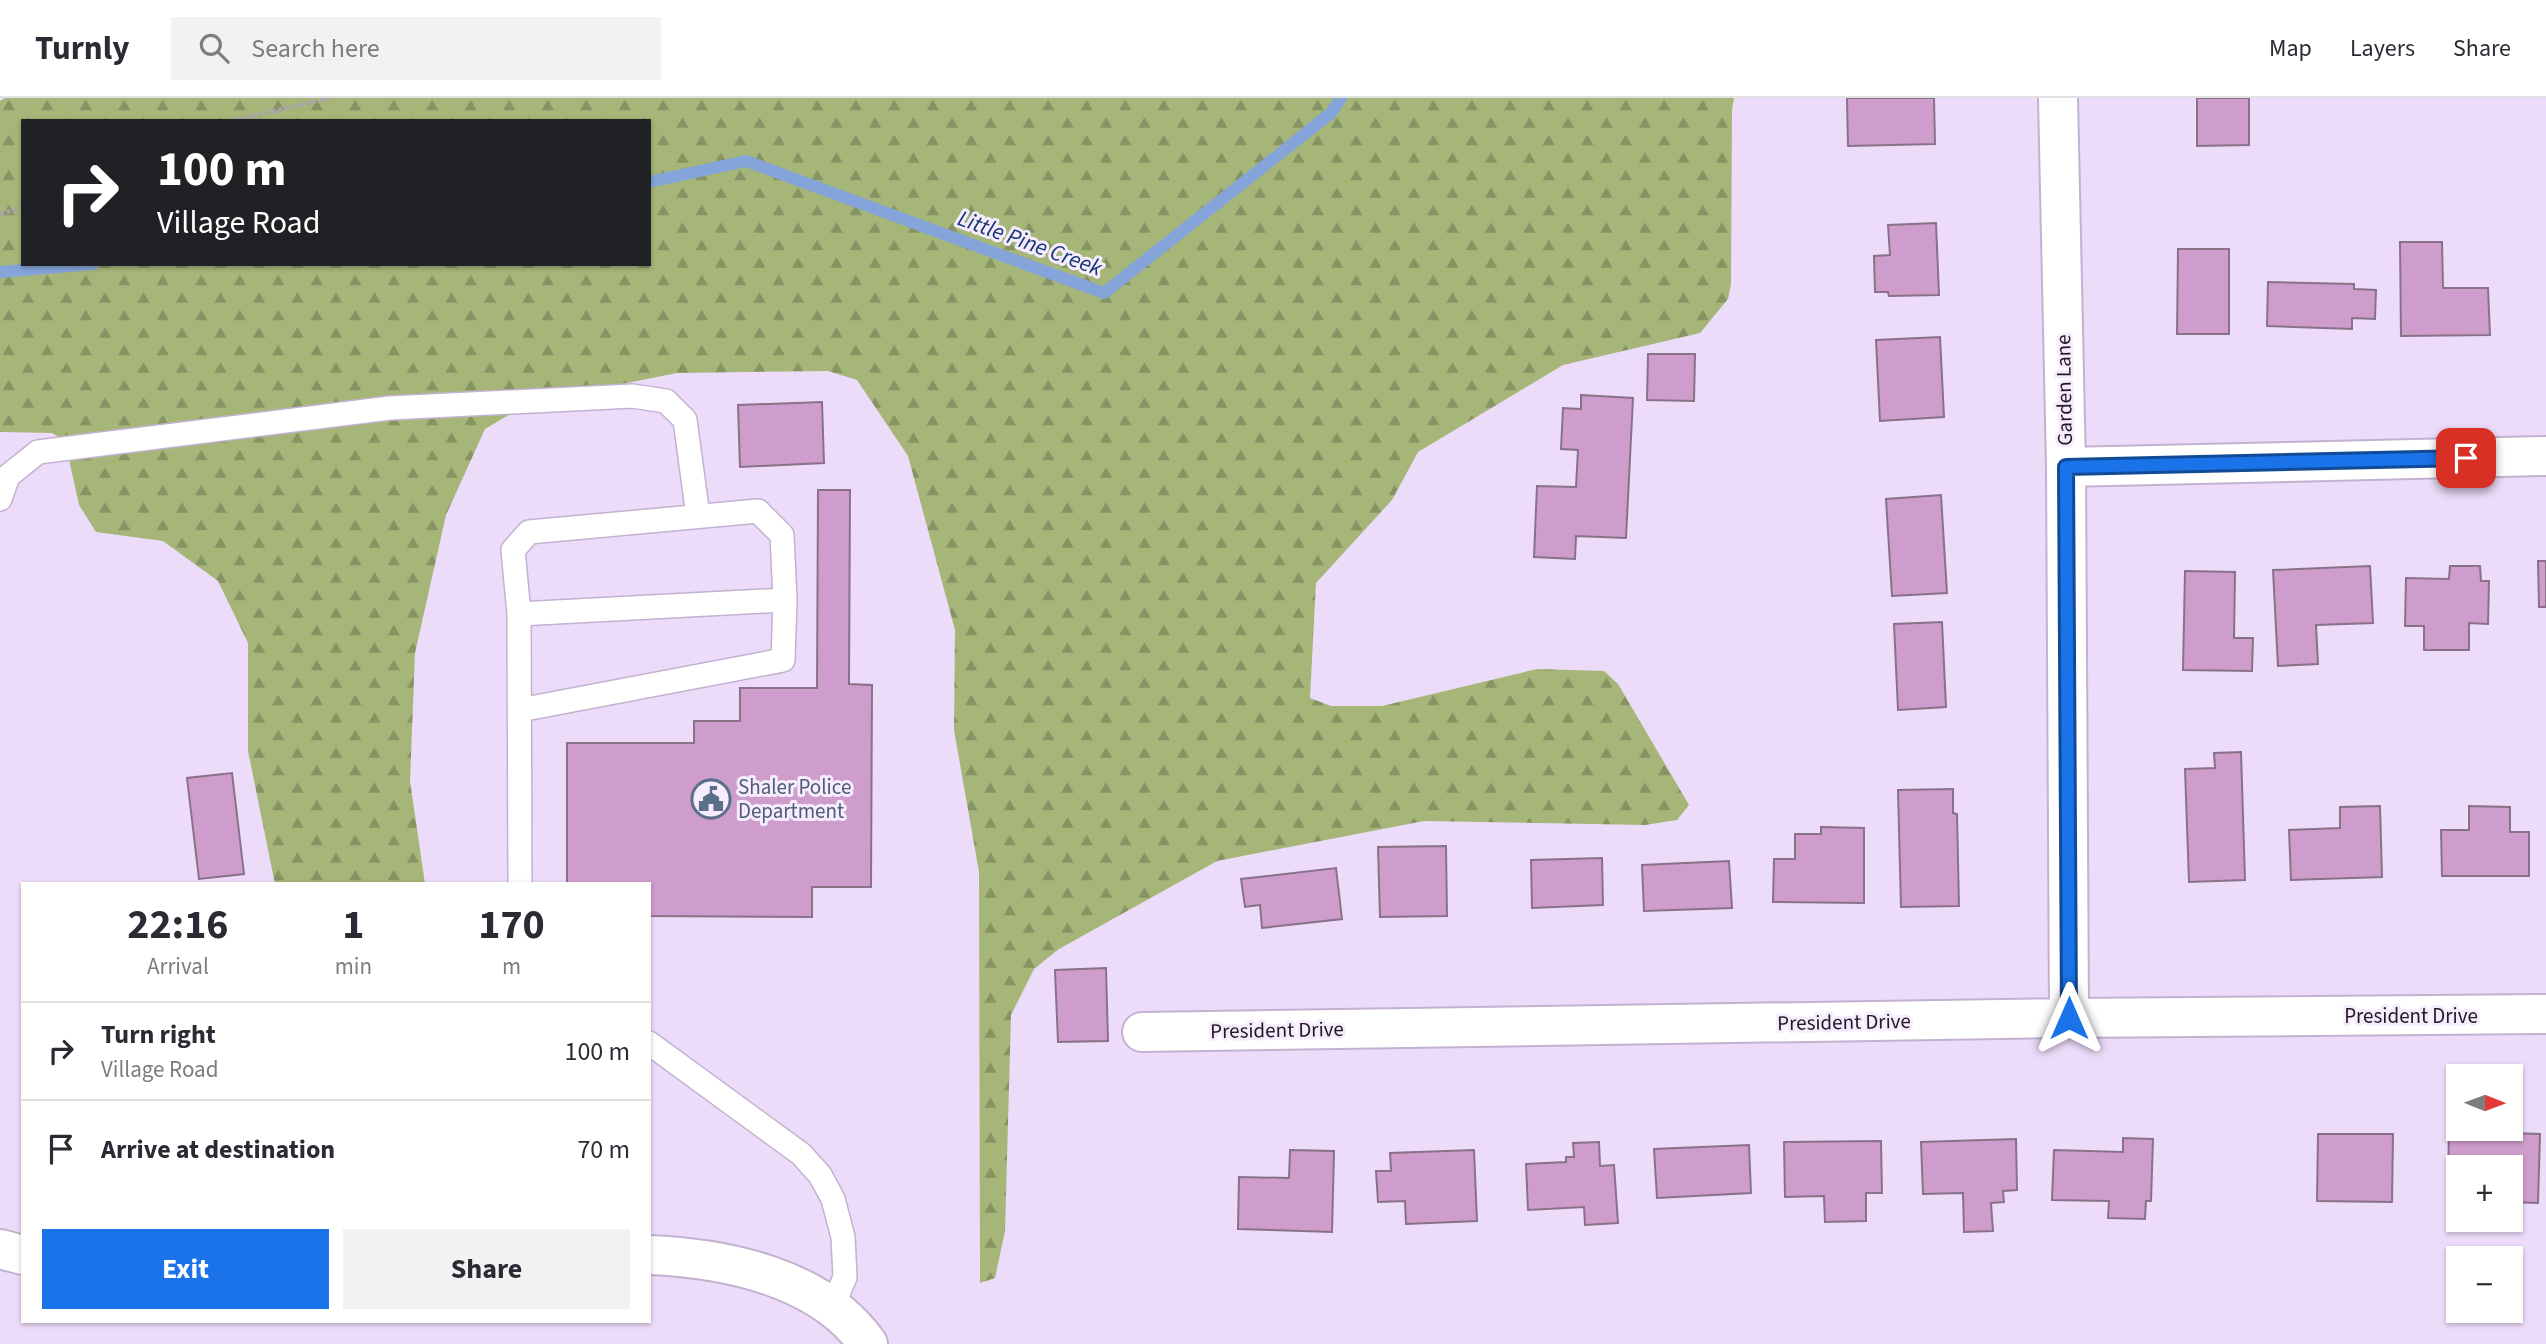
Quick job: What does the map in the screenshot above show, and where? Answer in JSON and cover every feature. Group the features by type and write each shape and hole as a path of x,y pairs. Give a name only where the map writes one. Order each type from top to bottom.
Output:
{"street":[{"name":"Garden Lane","path":"2058,98 2066,467 2069,1018"},
{"path":"2066,467 2546,456"},
{"name":"President Drive","path":"1142,1032 2069,1018 2546,1014"},
{"path":"0,1249 21,1254"},
{"path":"651,1255 685,1256 725,1262 765,1273 832,1308 862,1335 868,1344"}],"lane":[{"path":"0,499 8,476 38,452 390,408 632,396 666,401 685,420 698,516"},
{"path":"520,710 783,660 785,600 782,535 758,511 528,532 513,550 519,614 520,882"},
{"path":"519,614 785,600"},
{"path":"651,1044 801,1154 820,1175 833,1199 843,1237 845,1277 832,1308"}],"path":[{"path":"240,119 330,98"},
{"path":"0,214 21,208"}],"green space":[{"path":"5,98 1734,98 1731,284 1728,299 1700,333 1563,365 1418,452 1392,500 1316,583 1310,698 1331,706 1382,706 1537,669 1604,671 1618,684 1689,805 1677,820 1645,825 1424,821 1217,861 1059,949 1034,969 1011,1015 1005,1231 995,1278 980,1283 979,872 954,730 955,630 908,456 857,380 828,371 677,373 531,402 485,429 446,515 415,653 410,781 425,882 275,882 248,751 248,643 218,581 163,541 96,532 79,505 65,441 52,433 0,432 0,101"}],"building":[{"path":"1847,98 1934,98 1935,144 1848,146"},
{"path":"2197,98 2249,98 2249,145 2197,146"},
{"path":"1936,223 1939,295 1889,296 1888,292 1875,292 1874,256 1890,255 1888,225"},
{"path":"2400,242 2442,242 2443,288 2488,288 2490,335 2401,336"},
{"path":"2178,249 2229,249 2229,334 2177,334"},
{"path":"2268,282 2354,284 2354,289 2376,290 2375,319 2352,318 2352,329 2267,326"},
{"path":"1940,337 1944,417 1880,421 1876,340"},
{"path":"1648,354 1695,354 1694,401 1647,400"},
{"path":"1581,395 1633,398 1626,538 1576,536 1575,559 1534,557 1537,486 1576,487 1578,450 1561,449 1563,408 1581,409"},
{"path":"822,402 824,463 740,467 738,405"},
{"path":"818,490 850,490 849,684 872,685 871,887 812,887 812,917 651,916 651,882 567,882 567,743 694,743 694,721 740,721 740,688 817,688"},
{"path":"1941,495 1947,593 1892,596 1886,499"},
{"path":"2538,561 2546,561 2546,607 2539,607"},
{"path":"2370,566 2373,623 2316,625 2318,664 2278,666 2273,570"},
{"path":"2450,566 2480,566 2481,581 2489,581 2488,624 2469,623 2469,650 2424,650 2424,626 2405,626 2406,578 2449,579"},
{"path":"2185,571 2235,572 2234,638 2253,638 2252,671 2183,670"},
{"path":"1942,622 1946,707 1898,710 1894,624"},
{"path":"2241,752 2245,880 2189,882 2185,769 2215,768 2214,753"},
{"path":"232,773 244,874 199,879 187,778"},
{"path":"1953,789 1953,813 1957,814 1959,906 1901,907 1898,790"},
{"path":"2380,806 2382,877 2291,880 2289,830 2340,828 2340,807"},
{"path":"2469,806 2510,807 2510,832 2529,832 2529,876 2442,876 2441,830 2469,830"},
{"path":"1821,827 1864,828 1864,903 1773,902 1774,859 1795,859 1795,834 1821,834"},
{"path":"1446,846 1447,916 1380,917 1378,847"},
{"path":"1602,858 1603,905 1532,908 1531,860"},
{"path":"1729,861 1732,908 1644,911 1642,865"},
{"path":"1336,868 1342,919 1262,928 1260,905 1245,907 1241,879"},
{"path":"1106,968 1108,1041 1058,1042 1055,970"},
{"path":"2524,1133 2540,1134 2538,1203 2523,1202 2523,1155 2448,1155 2449,1141 2524,1141"},
{"path":"2318,1134 2393,1134 2392,1202 2317,1201"},
{"path":"2123,1138 2153,1139 2151,1201 2146,1201 2145,1219 2108,1218 2109,1201 2052,1200 2054,1150 2123,1152"},
{"path":"2016,1139 2017,1190 2003,1191 2004,1202 1991,1203 1993,1231 1964,1232 1963,1193 1923,1194 1921,1142"},
{"path":"1881,1141 1882,1193 1866,1193 1866,1221 1825,1222 1824,1196 1785,1197 1784,1142"},
{"path":"1599,1142 1600,1166 1614,1165 1618,1223 1585,1225 1584,1207 1528,1210 1526,1164 1566,1162 1566,1157 1574,1157 1573,1143"},
{"path":"1749,1145 1751,1193 1657,1198 1654,1149"},
{"path":"1290,1150 1334,1151 1332,1232 1238,1229 1239,1177 1289,1178"},
{"path":"1474,1150 1477,1221 1406,1224 1405,1201 1378,1202 1376,1171 1391,1171 1390,1153"}],"waterway":[{"name":"Little Pine Creek","path":"651,182 746,161 1104,293 1331,113 1341,98"},
{"name":"Little Pine Creek","path":"0,272 70,266"}],"place":[{"name":"Shaler Police Department","path":"711,799"}],"route":[{"path":"2069,1018 2066,467 2466,458"}]}
